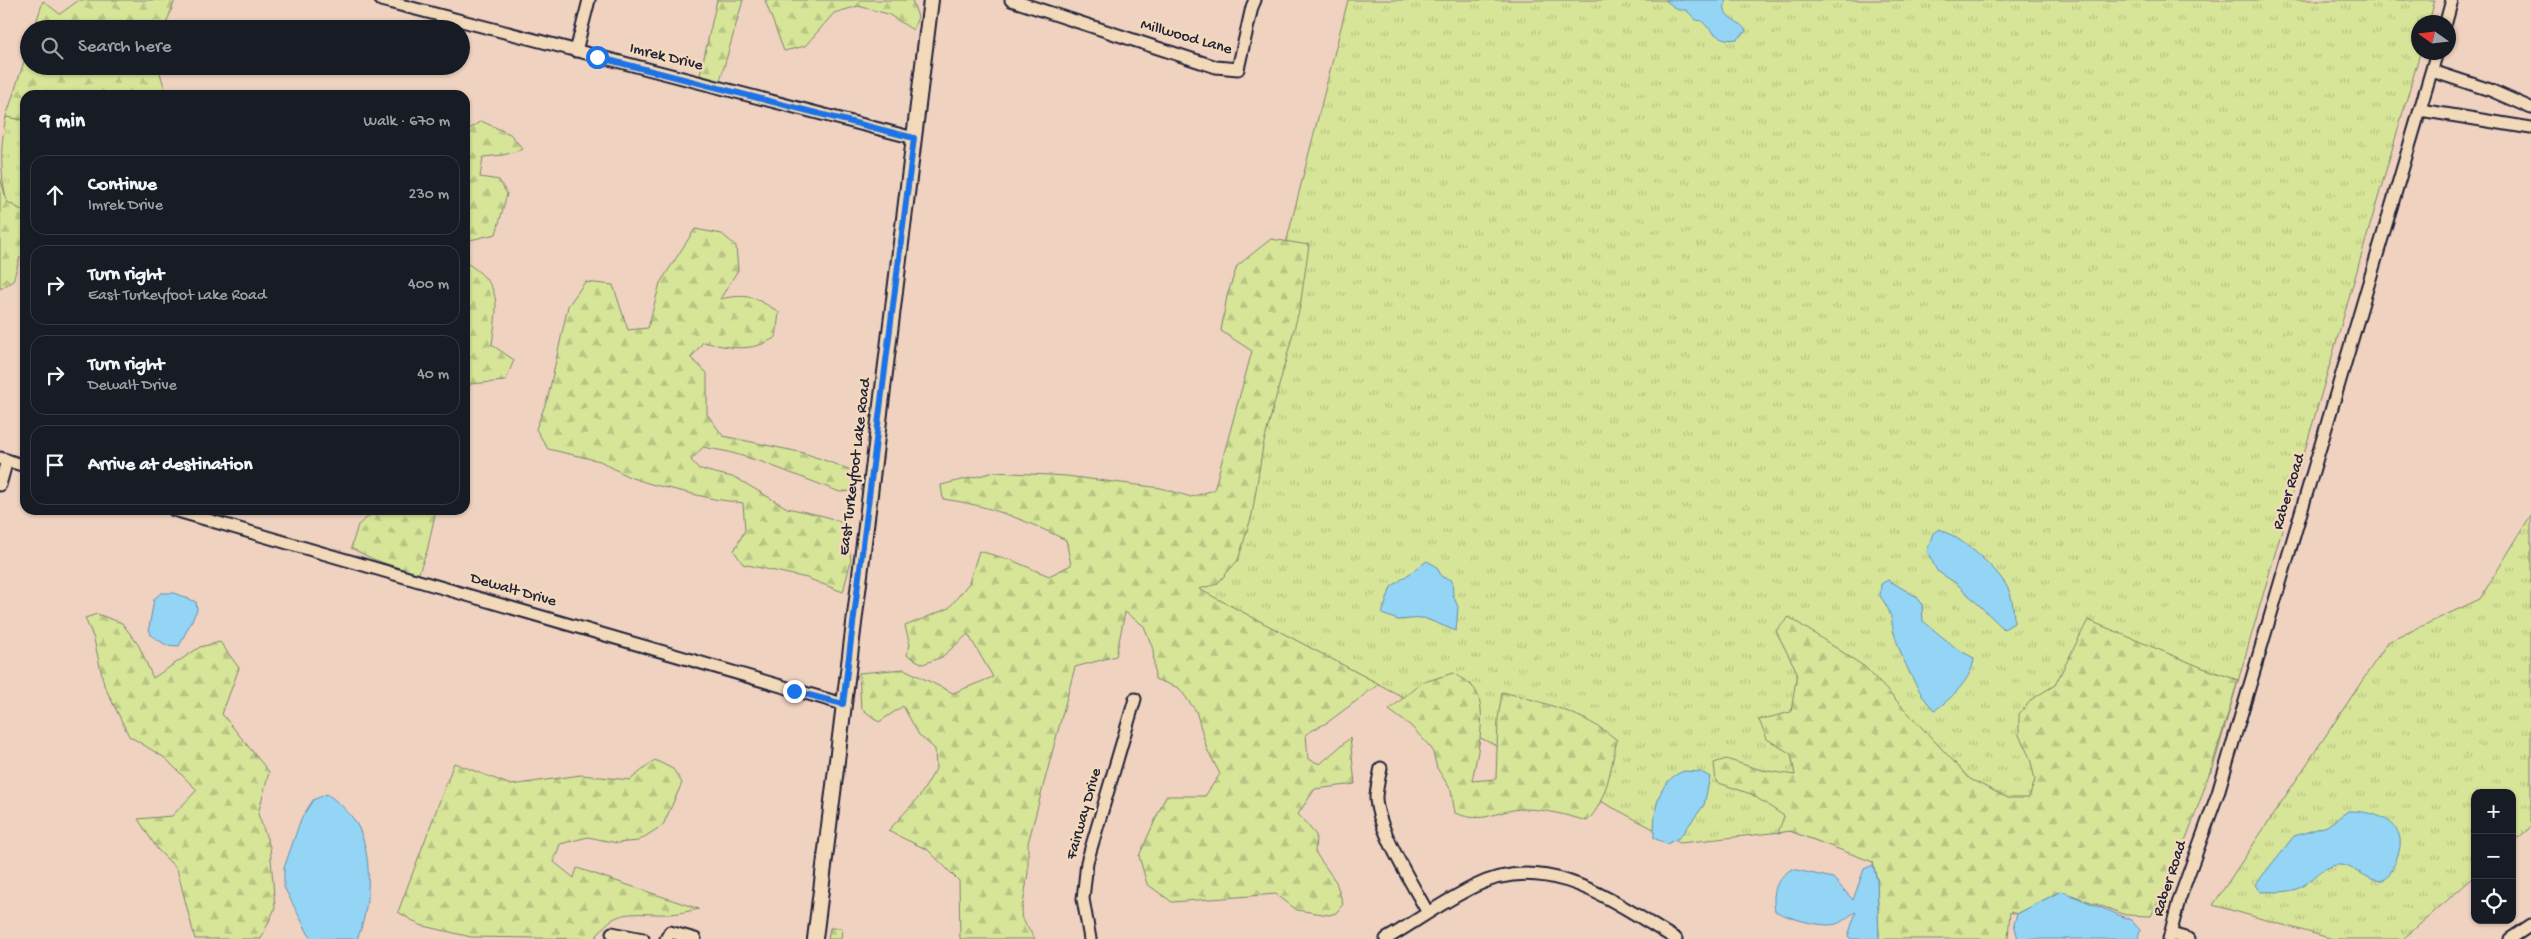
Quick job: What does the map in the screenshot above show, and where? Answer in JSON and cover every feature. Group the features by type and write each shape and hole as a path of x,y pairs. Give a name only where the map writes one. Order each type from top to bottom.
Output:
{"main road":[{"name":"East Turkeyfoot Lake Road","path":"815,939 931,0"}],"street":[{"name":"Imrek Drive","path":"381,0 457,20"},
{"path":"576,51 590,0"},
{"name":"Millwood Lane","path":"1011,0 1216,67 1238,69 1255,0"},
{"path":"2448,15 2452,0"},
{"name":"Imrek Drive","path":"470,23 914,138"},
{"name":"Raber Road","path":"2170,936 2179,900 2218,793 2435,60"},
{"path":"2432,71 2490,90 2531,108"},
{"path":"2420,110 2531,128"},
{"path":"0,485 3,459 20,464"},
{"name":"Dewalt Drive","path":"191,515 843,704"},
{"name":"Fairway Drive","path":"1090,939 1083,899 1087,862 1135,699"},
{"path":"1381,768 1376,797 1382,818 1398,859 1428,913"},
{"path":"1386,939 1475,886 1492,879 1510,875 1546,875 1577,882 1676,939"},
{"path":"2510,939 2531,925"},
{"path":"666,939 670,932 695,939"},
{"path":"612,933 643,939"},
{"path":"2170,936 2189,939"}],"green space":[{"path":"79,0 175,0 167,20 37,20 43,1 60,14"},
{"path":"717,0 743,0 720,81 700,75"},
{"path":"765,0 912,0 918,17 913,30 888,14 858,6 834,13 805,46 784,51"},
{"path":"1348,0 2435,0 2431,15 2411,15 2411,60 2418,60 2212,771 2133,853 2017,914 1790,831 1680,843 1198,589"},
{"path":"20,74 161,75 165,90 20,90 20,119 6,117"},
{"path":"6,117 20,119 20,209 7,202 3,181 3,138"},
{"path":"481,121 510,134 523,149 503,155 483,157 480,177 499,180 507,194 496,234 470,240 470,129"},
{"path":"0,177 7,202 20,209 20,257 13,281 0,289"},
{"path":"695,229 722,234 736,246 738,270 720,299 738,296 751,298 779,312 776,337 767,342 741,348 703,342 691,358 707,373 707,414 723,436 804,453 857,472 852,491 840,492 762,462 729,452 703,447 691,460 699,469 736,478 787,508 824,516 846,524 851,560 843,592 807,578 743,564 734,551 745,530 743,503 714,499 651,484 629,477 600,461 548,449 536,429 548,397 568,306 585,282 613,285 628,330 648,328 660,283"},
{"path":"1271,239 1309,245 1300,307 1263,446 1252,515 1238,560 1217,584 1199,589 1379,684 1328,722 1306,734 1308,759 1320,764 1350,738 1355,784 1315,789 1298,814 1316,835 1315,852 1336,882 1343,904 1336,913 1329,915 1297,910 1276,894 1172,902 1147,884 1139,856 1166,796 1205,796 1220,774 1207,749 1196,711 1179,688 1155,679 1153,649 1144,626 1125,612 1116,656 1075,667 1028,843 1028,873 1021,917 1035,939 960,939 959,881 928,850 888,831 920,796 936,769 935,749 919,735 903,706 879,722 861,708 859,673 904,669 953,693 993,677 968,634 942,657 923,664 907,655 910,645 905,626 949,608 969,583 979,551 1011,560 1049,576 1071,565 1066,540 991,509 943,499 941,485 995,472 1066,476 1161,488 1191,497 1214,490 1252,351 1221,331 1227,296 1237,266"},
{"path":"470,265 486,279 495,297 496,307 492,345 514,360 505,381 470,384"},
{"path":"370,515 435,515 427,551 418,575 373,559 351,548 358,525"},
{"path":"2531,515 2531,827 2516,840 2516,789 2471,789 2471,880 2403,939 2333,939 2213,905 2388,642 2480,599"},
{"path":"97,614 122,623 139,646 153,678 200,647 220,642 239,668 222,714 269,772 258,814 270,847 275,908 261,939 195,939 177,869 158,850 138,819 172,816 197,790 165,758 129,736 104,685 94,639 85,618"},
{"path":"1789,617 1865,667 1970,779 2008,798 2029,798 2035,780 2030,758 2019,735 2019,714 2032,699 2055,685 2088,620 2203,668 2238,680 2189,830 2178,859 2151,916 2126,915 2061,891 2017,914 2010,912 2008,939 1879,939 1877,880 1873,862 1790,831 1778,833 1784,816 1751,794 1716,782 1714,763 1726,759 1761,770 1795,775 1791,754 1767,739 1759,720 1791,712 1797,672 1776,631"},
{"path":"1453,673 1472,686 1478,695 1481,706 1481,732 1472,781 1496,779 1498,719 1502,692 1547,704 1577,716 1605,731 1617,740 1604,794 1594,813 1587,821 1531,809 1513,810 1474,818 1455,813 1451,790 1437,768 1432,749 1411,726 1389,710 1421,683"},
{"path":"655,760 673,769 682,783 663,825 638,841 617,843 588,837 560,844 554,862 574,878 577,868 699,909 675,914 626,914 610,921 602,928 595,939 471,937 420,925 398,912 454,763 511,785 581,775 630,780"},
{"path":"830,928 842,928 841,939 828,939"}],"water":[{"path":"1665,0 1726,0 1725,11 1743,26 1746,31 1737,39 1721,38 1702,21 1696,20 1686,10 1678,10"},
{"path":"1939,529 1969,547 1999,575 2010,593 2014,623 2004,629 1957,584 1937,571 1927,551 1933,533"},
{"path":"1427,561 1436,566 1442,577 1452,580 1453,595 1458,607 1456,631 1424,618 1398,620 1382,614 1391,587"},
{"path":"1888,580 1917,597 1922,604 1923,621 1957,649 1974,658 1970,673 1960,688 1935,710 1918,688 1898,646 1890,613 1880,596 1881,584"},
{"path":"161,593 174,593 196,602 197,610 179,646 166,645 151,635 149,628 154,599"},
{"path":"1684,771 1701,772 1710,777 1704,805 1680,837 1667,844 1654,838 1656,808 1662,790 1668,782"},
{"path":"327,794 342,806 355,821 365,848 368,864 368,896 362,926 357,939 311,939 284,887 284,868 301,819 313,800"},
{"path":"2348,811 2372,814 2383,818 2391,823 2397,831 2400,840 2399,851 2387,878 2383,880 2373,879 2350,867 2337,865 2327,868 2296,889 2260,892 2255,885 2294,836 2327,826"},
{"path":"1873,865 1877,880 1879,939 1851,939 1848,936 1856,912 1839,923 1822,925 1788,917 1775,911 1774,898 1778,882 1792,869 1833,878 1853,900 1864,869"},
{"path":"2061,891 2131,920 2140,930 2138,939 2018,939 2014,924 2017,914"}],"route":[{"path":"597,57 914,138 843,704 794,691"}]}
